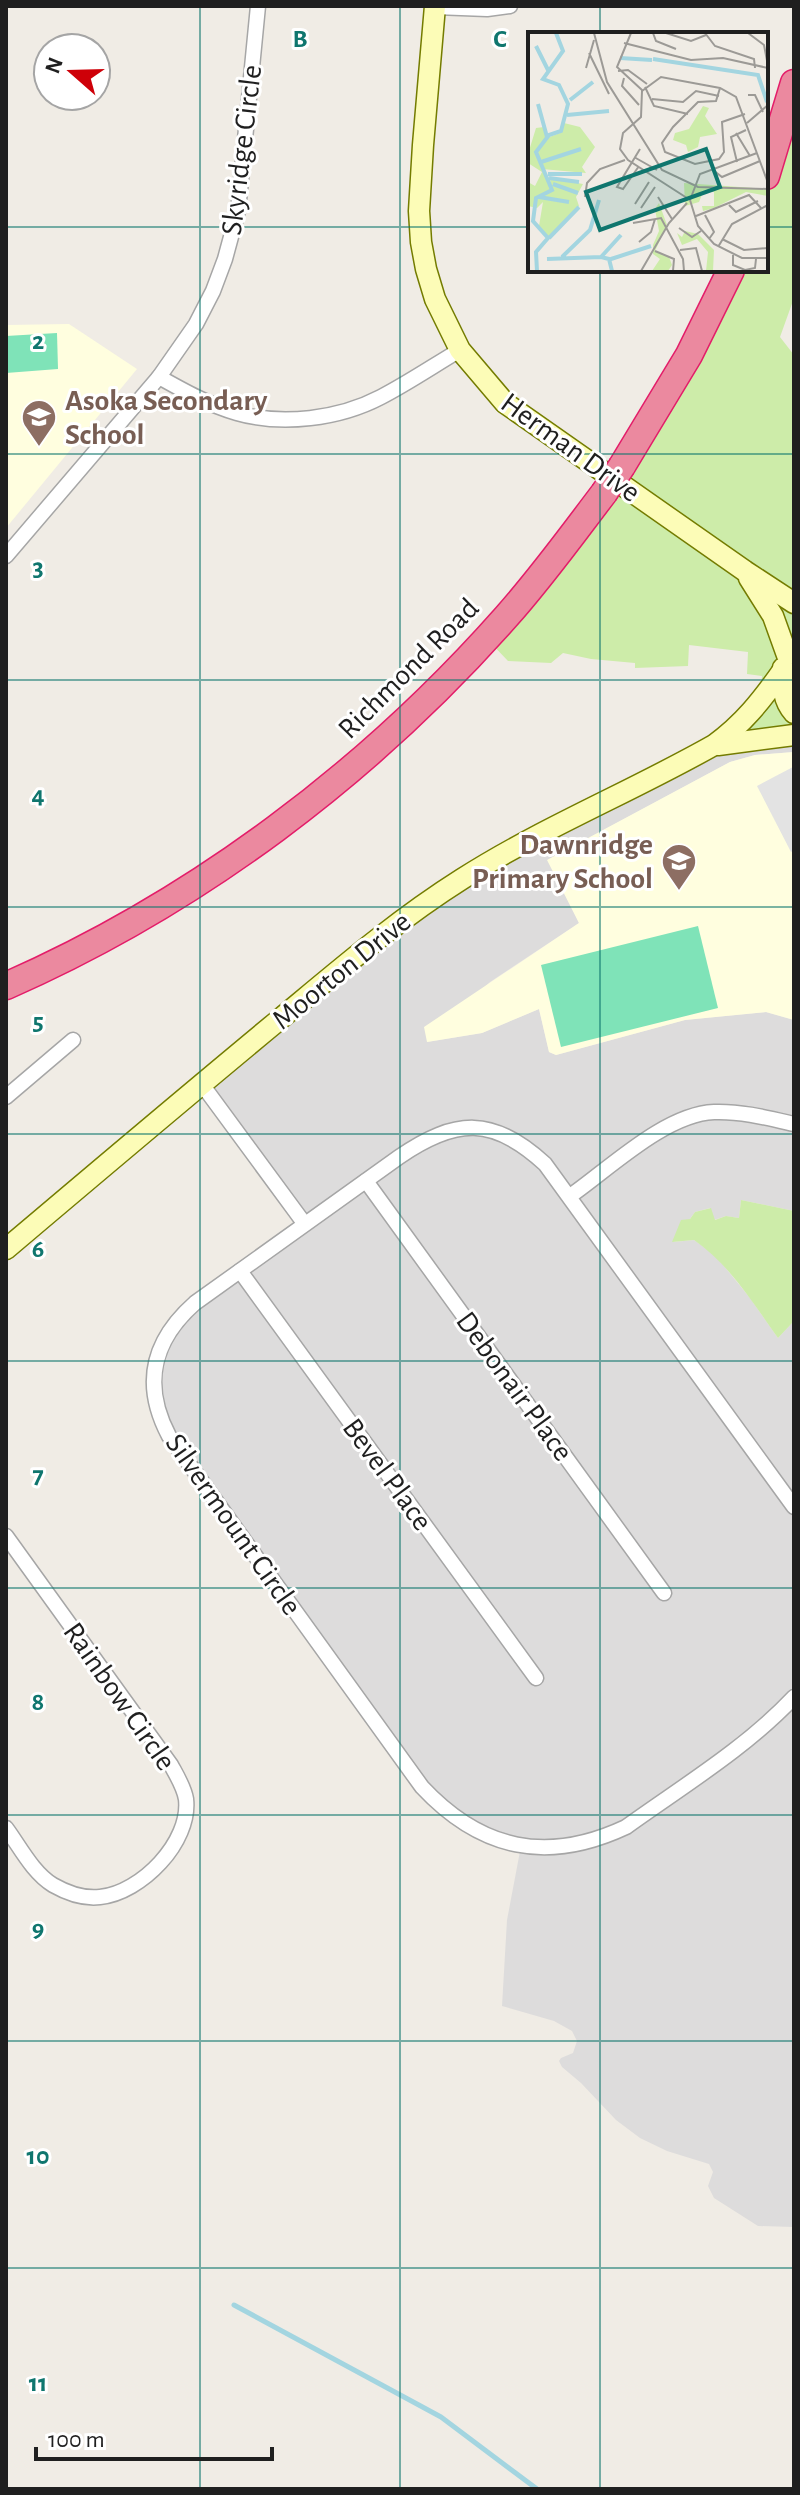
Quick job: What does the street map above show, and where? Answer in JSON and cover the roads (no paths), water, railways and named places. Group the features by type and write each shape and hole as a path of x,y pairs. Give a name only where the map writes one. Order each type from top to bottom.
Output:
{"highway":[{"path":"768,169 794,83"},
{"path":"768,192 794,126"},
{"name":"Richmond Road","path":"6,986 95,942 178,895 262,840 343,776 408,719 496,628 604,493 689,355 730,272"}],"street":[{"name":"Skyridge Circle","path":"6,556 159,377 207,302 225,259 243,180 258,6"},
{"path":"435,7 487,9 510,6"},
{"name":"Herman Drive","path":"435,7 422,158 421,242 435,299 460,350 505,403 794,603"},
{"path":"159,377 212,404 238,413 259,417 315,417 354,409 379,398 460,350"},
{"name":"Herman Drive","path":"745,571 773,616 788,658 783,690 794,713"},
{"name":"Moorton Drive","path":"6,1249 360,953 464,878 714,745 736,729 759,704 788,658"},
{"name":"Moorton Drive","path":"714,745 794,735"},
{"path":"6,1097 73,1040"},
{"path":"201,1083 304,1223"},
{"path":"570,1196 656,1134 692,1117 712,1112 736,1113 794,1124"},
{"name":"Silvermount Circle","path":"794,1507 545,1164 509,1136 476,1128 444,1131 426,1138 304,1223 180,1316 168,1331 155,1362 158,1412 169,1436 422,1787 453,1816 492,1837 546,1848 585,1844 626,1827 771,1721 794,1697"},
{"name":"Debonair Place","path":"366,1181 664,1593"},
{"name":"Bevel Place","path":"240,1271 536,1678"},
{"name":"Rainbow Circle","path":"6,1536 171,1765 186,1801 181,1834 163,1859 131,1886 102,1897 76,1895 41,1876 6,1828"}],"waterway":[{"path":"234,2305 441,2417 537,2489"}],"place":[{"name":"Asoka Secondary School","path":"39,448"},
{"name":"Dawnridge Primary School","path":"679,892"}]}
